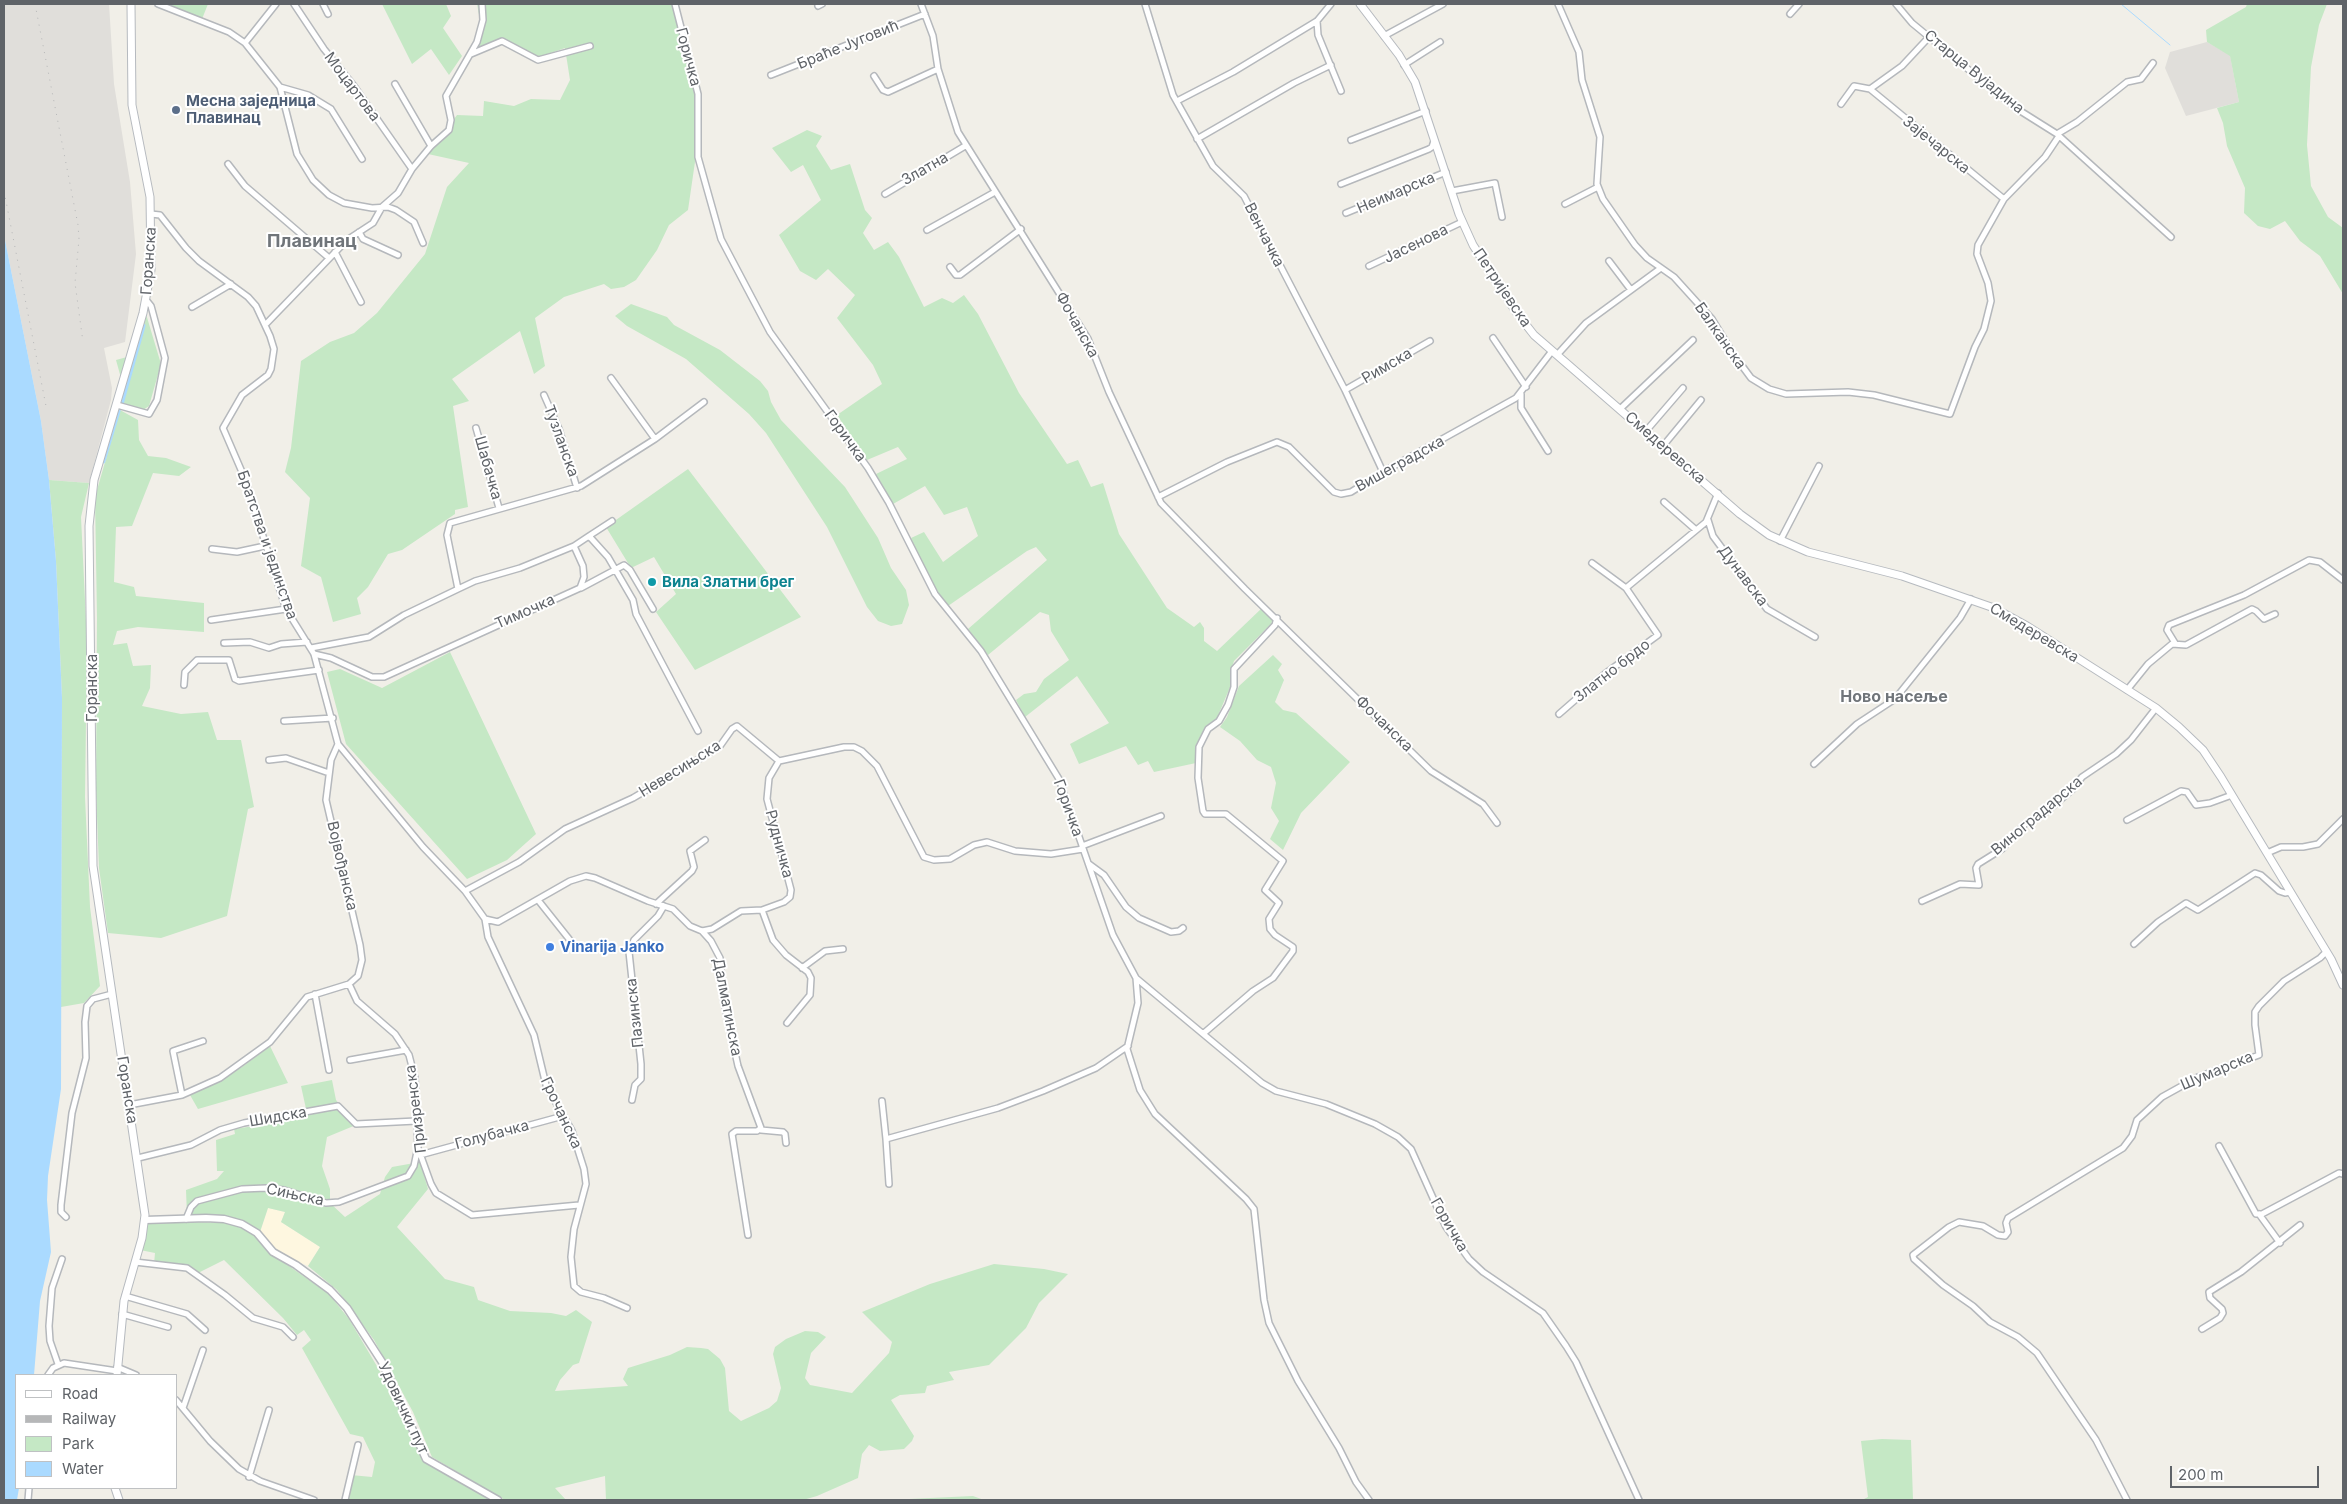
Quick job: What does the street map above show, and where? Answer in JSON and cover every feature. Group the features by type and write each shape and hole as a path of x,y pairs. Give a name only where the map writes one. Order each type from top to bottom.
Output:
{"main road":[{"name":"Горанска","path":"117,1371 125,1296 145,1220 138,1158 92,855 92,635 89,526 92,488 146,301 151,270 150,192 133,110 131,4"},
{"name":"Петријевска","path":"1363,5 1415,82 1462,222 1480,256 1520,318 1554,353 1620,409"},
{"name":"Смедеревска","path":"1620,409 1751,523 1780,541 1815,554 1903,577 1971,599 2017,620 2156,708 2198,744 2267,853 2326,952 2343,985"}],"street":[{"path":"158,4 229,32 245,44 280,88 297,154 302,166 313,180 336,200 365,207 390,207 412,220 423,243"},
{"path":"245,44 276,4"},
{"name":"Моцартова","path":"294,4 324,49 354,86 412,169"},
{"path":"323,4 328,14"},
{"path":"265,325 335,252 376,220 382,207 401,189 412,169 450,127 450,115 446,96 480,36 483,20 482,4"},
{"name":"Горичка","path":"675,4 698,94 698,156 721,239 770,332 863,461 889,503 935,594 981,651 1059,779 1113,935 1136,978 1262,1082 1276,1091 1326,1104 1345,1114 1383,1128 1398,1137 1411,1149 1446,1227 1469,1259 1483,1272 1543,1313 1576,1362 1639,1500"},
{"name":"Фочанска","path":"921,4 933,36 938,69 952,116 966,146 1021,229 1088,339 1113,401 1158,497 1176,519 1431,771 1483,804 1497,823"},
{"name":"Венчачка","path":"1145,4 1167,79 1176,101 1213,166 1244,196 1345,390 1383,472"},
{"path":"1176,101 1233,72 1317,21 1331,4"},
{"path":"1384,36 1443,4"},
{"name":"Балканска","path":"1558,4 1579,52 1582,80 1600,137 1598,187 1611,212 1634,245 1646,258 1674,277 1712,319 1734,355 1756,382 1769,389 1786,394 1830,392 1874,395 1950,414 1989,311 1990,292 1976,250 2004,199"},
{"path":"1790,14 1799,4"},
{"name":"Старца Вујадина","path":"1896,4 1906,18 2014,107 2058,135 2171,237"},
{"name":"Браће Југовић","path":"771,76 925,14"},
{"path":"1317,21 1318,35 1341,91"},
{"path":"1841,104 1854,86 1870,89 1902,66 1930,36"},
{"path":"471,54 502,41 528,56 540,60 590,46"},
{"path":"1404,64 1440,42"},
{"path":"2004,199 2045,157 2058,135 2127,82 2141,79 2153,63"},
{"path":"1197,139 1306,76 1331,65"},
{"path":"874,76 883,90 888,92 938,69"},
{"path":"395,84 431,146"},
{"path":"280,88 308,96 331,109 362,159"},
{"name":"Зајечарска","path":"1870,89 2004,199"},
{"path":"1351,140 1426,111"},
{"path":"1341,184 1429,149 1432,147 1435,138"},
{"name":"Златна","path":"885,194 966,146"},
{"path":"228,164 245,186 329,258"},
{"name":"Неимарска","path":"1346,213 1446,172"},
{"path":"1452,191 1495,183 1502,217"},
{"path":"1565,204 1598,187"},
{"path":"927,230 995,192"},
{"name":"Братства и јединства","path":"151,214 160,215 192,254 253,302 265,325 274,349 271,369 268,375 242,395 224,428 245,479 286,609 312,651 338,744 423,847 464,891 485,919"},
{"name":"Јасенова","path":"1369,266 1462,222"},
{"path":"950,267 956,275 960,275 1021,229"},
{"path":"359,232 363,239 398,255"},
{"path":"335,252 361,302"},
{"path":"1609,261 1631,290"},
{"name":"Вишеградска","path":"1158,497 1219,466 1276,442 1289,447 1331,491 1338,494 1357,489 1383,472 1521,394 1554,353 1582,326 1661,268"},
{"path":"192,307 231,284"},
{"path":"116,404 149,414 157,400 165,358 151,306 146,301"},
{"path":"1493,338 1526,387"},
{"path":"1620,409 1693,340"},
{"name":"Римска","path":"1345,390 1430,341"},
{"path":"611,378 655,439"},
{"path":"1646,431 1683,388"},
{"path":"1521,394 1521,408 1548,451"},
{"name":"Тузланска","path":"544,395 559,429 577,488"},
{"path":"1663,446 1701,400"},
{"path":"458,589 447,535 448,527 453,522 586,484 655,439 704,402"},
{"name":"Шабачка","path":"476,428 499,508"},
{"path":"1780,541 1819,466"},
{"path":"1626,588 1708,520 1718,494"},
{"path":"1664,502 1696,530"},
{"name":"Дунавска","path":"1708,520 1714,536 1767,609 1815,637"},
{"path":"312,651 369,637 404,615 475,581 520,568 574,546 612,521"},
{"path":"589,536 602,549 615,569 698,731"},
{"path":"212,549 237,552 265,546"},
{"path":"574,546 583,566 584,577 580,588"},
{"path":"2275,614 2264,619 2252,609 2182,646 2175,643 2167,630 2169,625 2244,595 2308,560 2320,562 2343,580"},
{"name":"Златно брдо","path":"1559,714 1606,673 1658,635 1626,588 1592,563"},
{"path":"615,569 622,565 626,566 653,609"},
{"name":"Тимочка","path":"312,651 372,677 384,677 580,588 615,569"},
{"path":"1814,764 1857,724 1895,699 1960,618 1971,599"},
{"path":"211,620 286,609"},
{"path":"1204,1033 1253,992 1273,978 1293,951 1292,947 1270,929 1270,919 1279,903 1265,890 1283,861 1226,814 1205,814 1198,778 1199,747 1208,729 1219,721 1228,705 1234,687 1234,669 1275,625 1277,618"},
{"path":"224,643 250,642 269,648 281,644 306,642"},
{"path":"2127,690 2148,664 2175,643"},
{"path":"184,685 185,672 197,660 229,660 235,679 239,681 318,670"},
{"name":"Виноградарска","path":"1922,901 1960,884 1979,885 1976,868 1978,864 2002,849 2025,824 2046,812 2073,789 2082,777 2116,754 2131,740 2156,708"},
{"path":"284,721 332,718"},
{"name":"Невесињска","path":"464,891 519,862 565,828 633,798 699,760 720,746 732,729 737,726 779,761"},
{"name":"Војвођанска","path":"338,744 329,773 326,800 362,960 358,976 349,984"},
{"name":"Горичка","path":"779,761 844,747 854,747 862,751 877,766 924,857 934,860 950,859 974,845 987,842 1015,851 1051,854 1082,848 1161,816"},
{"path":"270,760 286,758 329,773"},
{"name":"Рудничка","path":"702,931 712,929 741,911 762,910 786,901 791,893 767,799 769,778 779,761"},
{"path":"2127,820 2181,791 2187,792 2196,805 2210,803 2232,795"},
{"path":"2267,853 2282,846 2303,847 2318,844 2343,819"},
{"path":"656,904 692,871 694,867 690,851 705,840"},
{"name":"Горичка","path":"1089,864 1104,875 1126,907 1138,918 1171,932 1179,932 1184,928"},
{"path":"2134,944 2158,922 2186,903 2198,910 2255,873 2261,875 2279,891 2290,892"},
{"path":"485,919 498,922 570,881 586,876 596,878 656,904 673,909 690,926 702,931"},
{"path":"538,900 572,944"},
{"name":"Пазинска","path":"632,1100 635,1085 641,1079 641,1064 629,952 634,940 658,916 664,906"},
{"path":"762,910 773,940 786,956 802,968 811,978 810,995 787,1024"},
{"name":"Грочанска","path":"485,919 488,937 534,1036 546,1085 577,1145 584,1169 586,1184 579,1205 571,1257 574,1286 581,1292 604,1298 627,1308"},
{"name":"Далматинска","path":"702,931 711,941 720,958 724,1003 738,1066 755,1107 761,1130"},
{"path":"802,968 825,951 843,949"},
{"name":"Шумарска","path":"2127,1500 2096,1440 2037,1353 2018,1337 1990,1322 1973,1306 1943,1285 1913,1257 1949,1227 1959,1222 1984,1226 1998,1235 2005,1236 2008,1232 2006,1223 2008,1218 2122,1148 2132,1136 2137,1120 2162,1097 2198,1077 2259,1055 2255,1012 2284,981 2326,952"},
{"name":"Горичка","path":"1136,978 1138,1003 1128,1046 1128,1058 1136,1080 1150,1107 1189,1148 1246,1199 1254,1209 1264,1300 1269,1323 1298,1381 1335,1441 1356,1482 1369,1500"},
{"path":"129,1105 182,1094 220,1078 260,1050 307,997 349,984"},
{"name":"Призренска","path":"349,984 357,1001 395,1034 406,1050 415,1078 416,1121 420,1155 434,1191 472,1215 579,1205"},
{"path":"66,1217 61,1212 61,1205 72,1113 86,1058 85,1022 87,1006 93,999 112,994"},
{"path":"315,994 329,1070"},
{"path":"182,1094 173,1051 203,1041"},
{"path":"886,1139 998,1108 1043,1091 1096,1068 1128,1046"},
{"path":"350,1060 406,1050"},
{"path":"882,1101 889,1184"},
{"name":"Шидска","path":"138,1158 191,1145 220,1130 244,1122 338,1106 356,1124 416,1121"},
{"name":"Голубачка","path":"420,1155 563,1116"},
{"path":"748,1235 732,1134 736,1131 761,1130 783,1132 786,1143"},
{"name":"Сињска","path":"186,1219 193,1203 202,1198 242,1189 266,1188 284,1190 326,1203 339,1202 408,1176 414,1166 418,1144"},
{"path":"2218,1146 2236,1174 2254,1212 2259,1214 2280,1243"},
{"path":"2259,1214 2339,1173 2343,1174"},
{"name":"Удовички пут","path":"145,1220 224,1219 249,1227 257,1233 273,1252 296,1265 330,1290 347,1308 382,1362 426,1459 498,1500"},
{"path":"2202,1329 2220,1318 2223,1313 2222,1309 2210,1298 2209,1292 2241,1272 2280,1243 2300,1225"},
{"path":"58,1364 50,1341 49,1317 52,1288 62,1259"},
{"path":"135,1262 187,1268 220,1291 253,1318 283,1328 292,1337"},
{"path":"125,1296 187,1314 205,1330"},
{"path":"122,1314 168,1327"},
{"path":"184,1408 203,1350"},
{"path":"58,1364 131,1374"},
{"path":"49,1374 58,1364"},
{"path":"178,1402 210,1441 249,1477 314,1500"},
{"path":"249,1477 269,1410"},
{"path":"345,1500 358,1446"}],"shaded area":[{"path":"4,4 109,4 114,84 130,182 136,254 125,342 104,348 112,388 111,400 89,483 49,480 41,421 4,235"},
{"path":"2207,42 2230,55 2239,102 2186,116 2165,68 2170,52"},
{"path":"268,1208 285,1212 281,1222 320,1247 308,1266 282,1255 271,1247 260,1232"}],"green space":[{"path":"167,4 208,4 202,19"},
{"path":"382,4 446,4 451,16 443,28 462,56 449,75 431,49 412,64"},
{"path":"477,4 673,4 694,83 696,155 688,210 669,225 657,250 636,280 624,287 611,289 604,284 564,297 535,318 545,366 534,374 520,331 452,379 469,401 453,406 468,507 455,510 455,514 402,550 388,554 368,587 357,598 361,614 333,622 321,577 301,566 310,498 285,472 291,448 301,361 330,342 354,333 377,313 425,254 447,187 469,163 428,154 457,115 483,116 484,101 514,106 531,99 560,100 570,80 565,48 537,58 503,38 475,49 480,20"},
{"path":"2247,4 2327,4 2319,25 2311,67 2307,145 2311,186 2328,217 2343,228 2343,294 2320,256 2300,241 2285,221 2270,229 2258,226 2244,213 2245,188 2227,146 2223,123 2217,108 2239,102 2230,56 2207,42 2206,30 2246,7"},
{"path":"807,130 822,136 816,146 831,170 850,164 865,210 872,218 863,233 874,250 888,242 899,257 924,307 942,298 953,303 964,295 978,314 1019,393 1067,464 1078,460 1091,487 1103,483 1119,534 1167,608 1194,627 1200,622 1204,628 1204,641 1217,651 1262,608 1273,619 1271,624 1234,661 1231,670 1231,685 1217,718 1205,727 1195,747 1196,763 1154,772 1148,761 1138,765 1126,746 1079,764 1070,744 1109,723 1077,676 1025,717 1016,700 1024,694 1036,692 1044,679 1069,660 1051,631 1049,615 1040,612 988,655 968,629 1047,560 1036,547 1027,551 948,606 933,585 911,538 924,532 943,562 978,536 967,507 944,515 925,486 893,504 876,474 907,459 898,447 867,460 837,415 882,384 873,365 837,318 855,295 828,269 816,280 800,271 779,235 821,200 803,165 791,172 772,148"},
{"path":"631,304 667,317 674,325 720,350 760,381 768,391 771,402 781,420 845,487 878,538 891,568 906,590 909,605 902,624 891,626 878,621 867,607 827,527 766,433 749,414 686,359 627,326 615,316"},
{"path":"146,314 161,364 149,406 143,410 121,403"},
{"path":"127,357 121,378 116,360"},
{"path":"120,410 138,420 139,440 148,456 166,458 191,467 179,476 153,473 132,526 116,527 114,582 134,587 136,596 204,603 204,632 138,627 117,631 113,645 127,643 133,666 151,665 150,688 142,706 181,714 208,712 217,740 241,740 254,807 248,809 227,916 161,938 108,933 99,868 96,790 97,618 95,497"},
{"path":"688,469 801,617 695,670 656,612 676,594 654,557 631,568 606,527"},
{"path":"49,480 89,483 81,517 87,642 85,797 90,907 100,986 84,1003 61,1007 62,698 56,561"},
{"path":"450,652 536,834 507,860 467,879 346,744 327,672 340,669 382,688"},
{"path":"1273,655 1282,664 1278,670 1284,680 1275,702 1283,710 1296,713 1350,762 1301,813 1283,850 1270,839 1279,821 1271,808 1276,783 1271,767 1257,760 1240,741 1220,727 1227,717 1239,686"},
{"path":"270,1046 288,1083 198,1109 190,1095 242,1067"},
{"path":"332,1080 336,1100 356,1125 327,1137 322,1166 330,1189 330,1203 345,1217 380,1194 385,1177 392,1167 420,1162 428,1189 397,1227 445,1279 474,1287 478,1300 510,1311 551,1313 566,1316 576,1310 592,1322 579,1363 573,1365 560,1380 555,1391 628,1386 623,1379 628,1368 670,1355 687,1347 708,1349 720,1359 725,1368 729,1411 741,1421 769,1408 777,1401 781,1388 773,1354 775,1347 786,1339 805,1331 818,1332 826,1337 811,1353 805,1378 810,1385 852,1393 889,1353 892,1342 862,1312 930,1284 994,1264 1044,1269 1068,1274 1039,1303 1026,1328 989,1365 949,1372 954,1380 927,1386 925,1393 900,1395 891,1400 914,1436 912,1441 904,1449 880,1451 869,1445 862,1454 858,1478 817,1496 803,1500 606,1500 605,1476 555,1488 566,1500 505,1500 432,1457 413,1412 374,1340 337,1290 308,1266 320,1247 281,1222 285,1212 268,1208 260,1232 240,1219 187,1216 186,1190 217,1179 224,1171 217,1171 216,1140 235,1134 234,1129 308,1118 301,1086"},
{"path":"147,1221 236,1223 254,1234 269,1252 329,1294 349,1319 391,1390 425,1462 493,1500 346,1500 351,1475 372,1477 375,1462 363,1437 350,1434 302,1348 311,1340 304,1330 297,1335 283,1318 224,1260 198,1273 181,1265 154,1264 155,1253 140,1250"},
{"path":"1882,1439 1911,1440 1913,1500 1862,1500 1868,1497 1861,1441"},
{"path":"973,1496 984,1500 903,1500 909,1499"}],"water":[{"path":"4,235 41,421 49,480 56,561 62,698 61,1089 48,1176 47,1200 51,1252 40,1301 34,1374 15,1374 15,1489 19,1489 17,1500 4,1500"}],"waterway":[{"path":"2121,4 2170,45"},
{"path":"121,404 143,326"},
{"path":"103,461 118,411"}],"railway":[{"path":"35,4 78,225 79,239 75,283 83,342"},
{"path":"4,191 46,406"}],"place":[{"name":"Месна заједница Плавинац","path":"176,110"},
{"name":"Вила Златни брег","path":"652,582"},
{"name":"Vinarija Janko","path":"550,947"}],"district":[{"name":"Плавинац","path":"312,242"},
{"name":"Ново насеље","path":"1894,697"}]}
